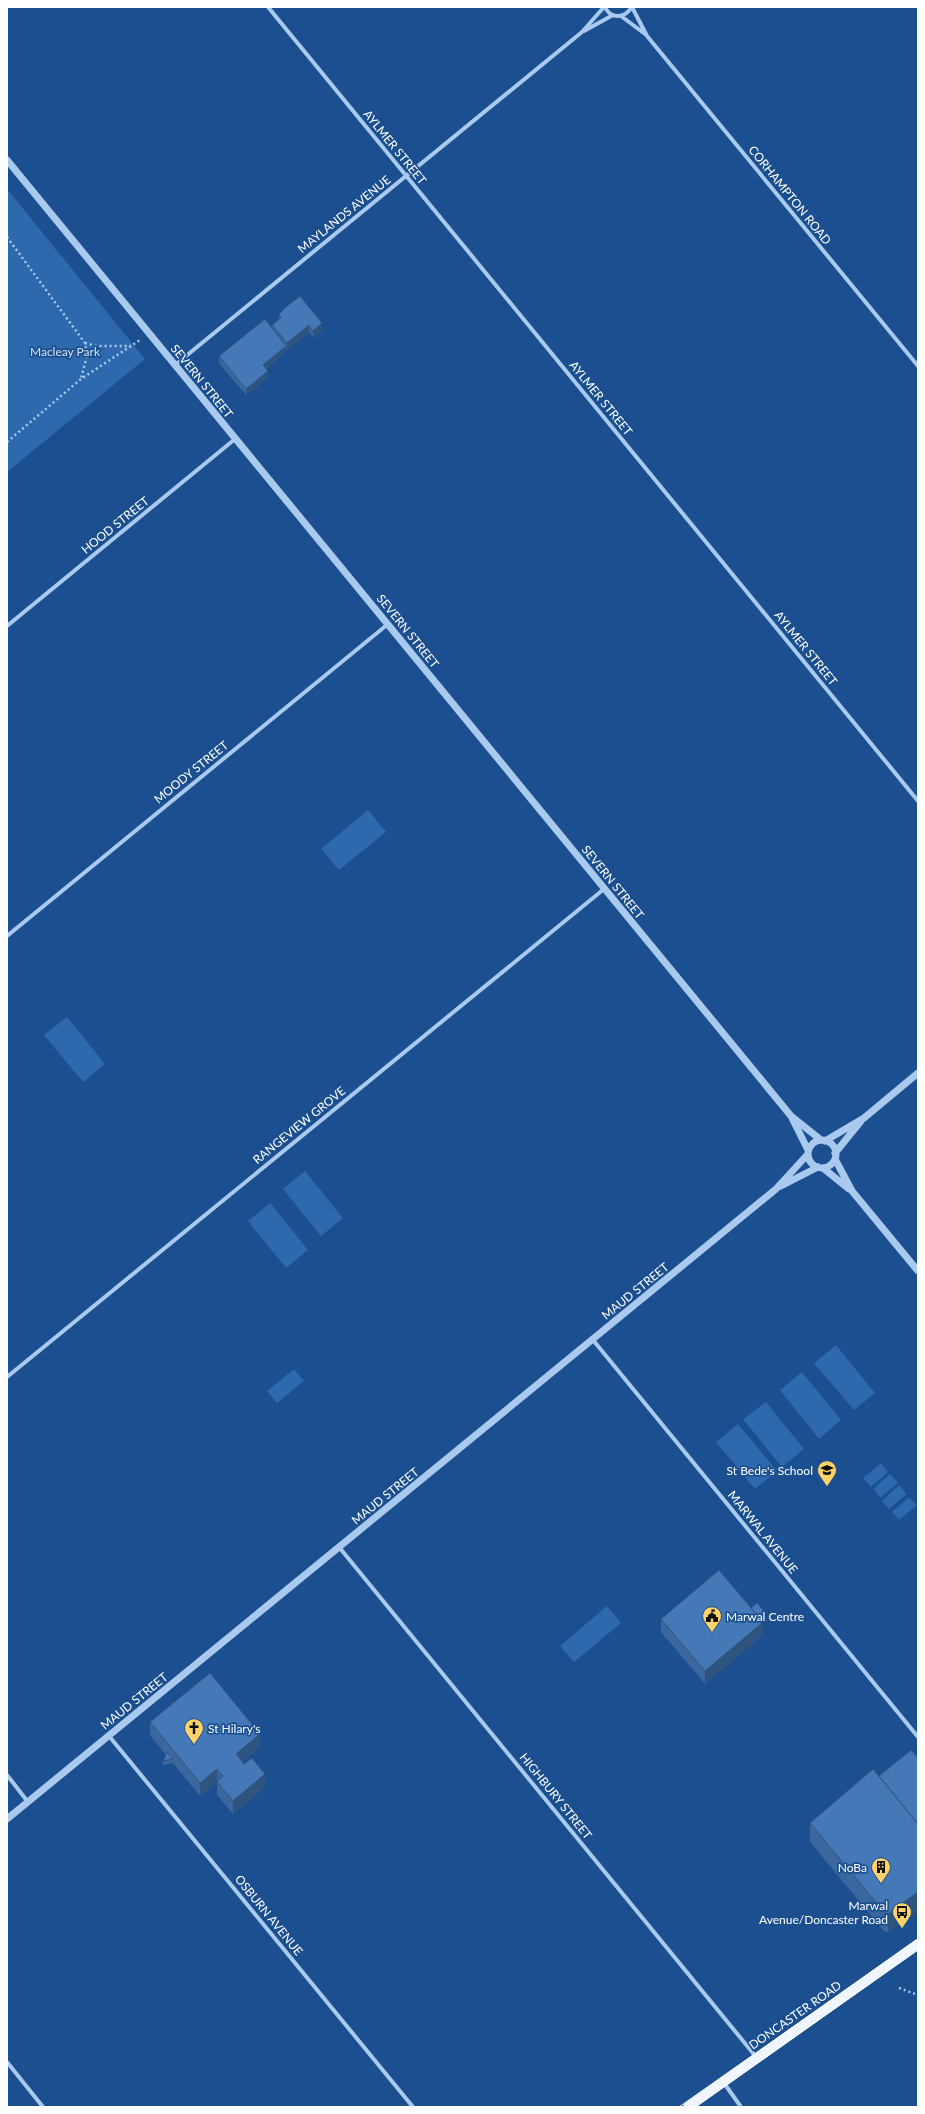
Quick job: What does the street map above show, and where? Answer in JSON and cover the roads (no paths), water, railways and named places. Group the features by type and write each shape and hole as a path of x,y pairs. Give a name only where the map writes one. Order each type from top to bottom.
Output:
{"main road":[{"name":"DONCASTER ROAD","path":"688,2107 918,1944"}],"street":[{"name":"AYLMER STREET","path":"268,7 918,801"},
{"name":"MAYLANDS AVENUE","path":"175,365 582,32 604,7"},
{"path":"604,7 613,15 621,16 626,15 632,7"},
{"name":"CORHAMPTON ROAD","path":"632,7 647,36 918,366"},
{"name":"MAYLANDS AVENUE","path":"582,32 613,15"},
{"name":"CORHAMPTON ROAD","path":"621,16 647,36"},
{"name":"SEVERN STREET","path":"7,160 791,1116 823,1140"},
{"name":"HOOD STREET","path":"7,626 236,439"},
{"name":"MOODY STREET","path":"7,936 388,624"},
{"name":"RANGEVIEW GROVE","path":"7,1378 604,888"},
{"path":"852,1191 811,1163 808,1152 813,1143 823,1140 864,1118 918,1074"},
{"name":"SEVERN STREET","path":"791,1116 808,1152"},
{"path":"820,1168 830,1165 835,1156 864,1118"},
{"path":"823,1140 832,1145 835,1156 852,1191 918,1271"},
{"name":"MAUD STREET","path":"7,1819 776,1189 808,1152"},
{"name":"MAUD STREET","path":"776,1189 820,1168"},
{"name":"MARWAL AVENUE","path":"593,1340 918,1737"},
{"name":"HIGHBURY STREET","path":"339,1547 757,2058"},
{"name":"OSBURN AVENUE","path":"109,1736 413,2107"},
{"path":"7,1776 28,1802"},
{"path":"7,2062 43,2107"},
{"path":"723,2082 741,2107"}],"tram line":[{"path":"679,2107 918,1939"},
{"path":"695,2107 918,1950"}],"place":[{"name":"St Bede's School","path":"827,1487"},
{"name":"Marwal Centre","path":"712,1633"},
{"name":"St Hilary's","path":"194,1745"},
{"name":"NoBa","path":"881,1884"},
{"name":"Marwal Avenue/Doncaster Road","path":"902,1929"}],"park label":[{"name":"Macleay Park","path":"65,351"}]}
